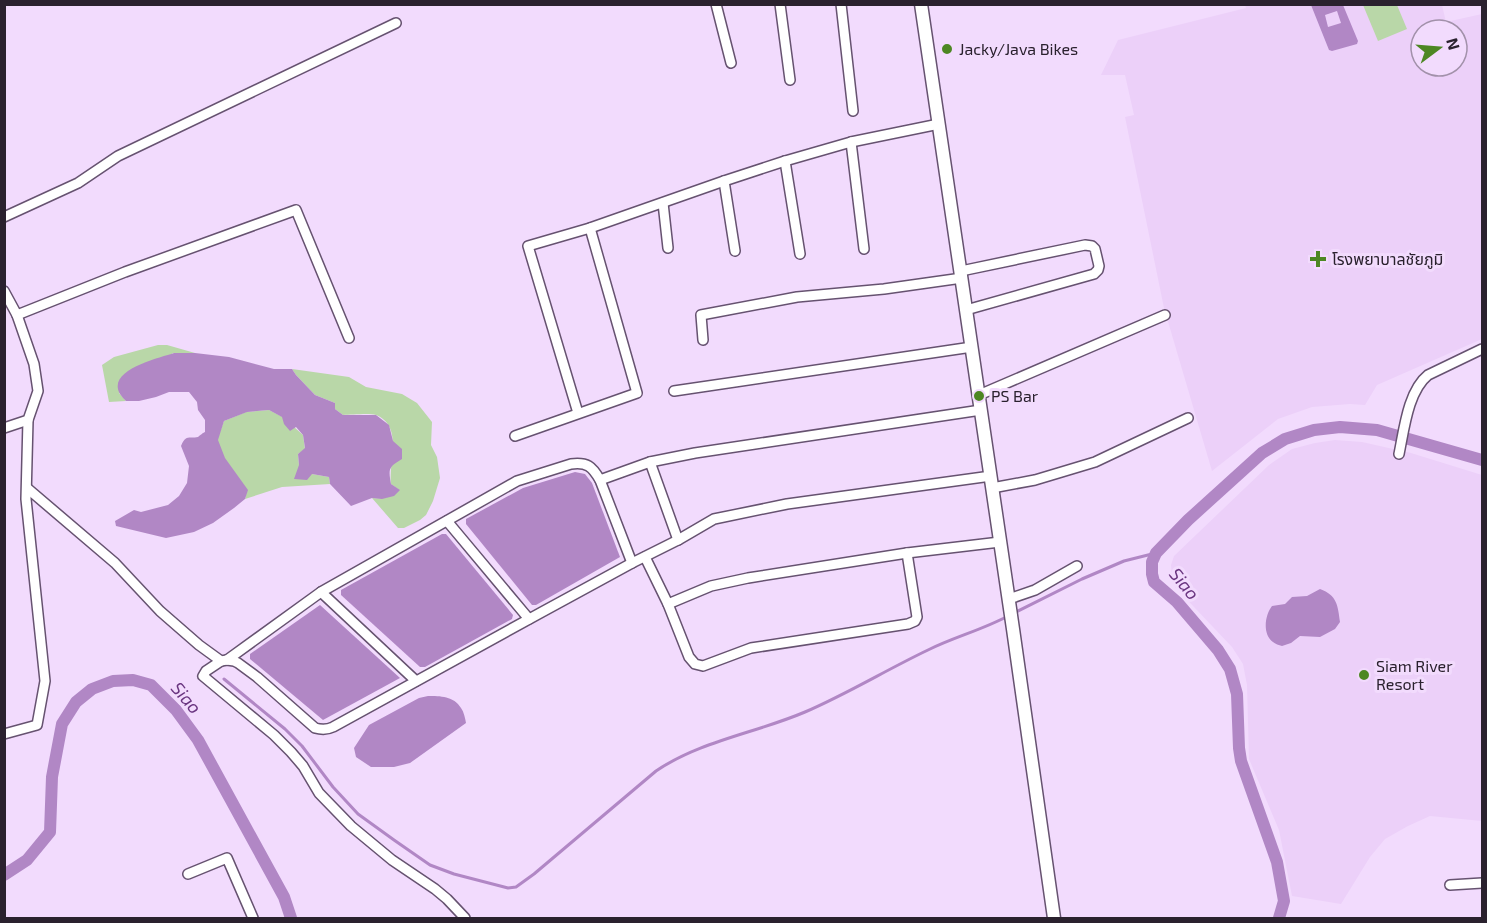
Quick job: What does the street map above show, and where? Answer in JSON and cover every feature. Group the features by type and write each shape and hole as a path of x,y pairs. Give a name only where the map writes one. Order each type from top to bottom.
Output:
{"street":[{"path":"716,4 731,63"},
{"path":"780,4 790,80"},
{"path":"840,4 853,111"},
{"path":"921,4 1010,603 1054,918"},
{"path":"4,217 78,183 118,156 396,23"},
{"path":"578,413 528,246 590,228 785,161 851,142 939,124"},
{"path":"851,142 864,249"},
{"path":"785,161 800,254"},
{"path":"724,181 735,251"},
{"path":"663,203 668,248"},
{"path":"17,315 124,272 296,210 349,338"},
{"path":"515,436 637,393 590,228"},
{"path":"704,340 701,315 797,297 884,289 961,274 1085,245 1095,249 1099,266 1094,274 966,310"},
{"path":"4,291 17,315 34,364 38,391 28,420 26,499 45,681 37,725 4,734"},
{"path":"979,395 1165,315"},
{"path":"674,391 972,347"},
{"path":"1399,454 1406,420 1421,381 1428,375 1482,349"},
{"path":"600,480 650,462 695,453 981,410"},
{"path":"27,488 115,563 160,611 199,645 221,662 234,661 257,677 315,728 321,730 333,727 714,519 788,504 992,482 1035,480 1095,462 1188,418"},
{"path":"4,428 28,420"},
{"path":"650,462 678,540"},
{"path":"465,918 435,889 392,860 351,826 320,793 291,752 203,676 206,671 321,592 517,481 571,464 579,463 594,469 632,563"},
{"path":"447,521 529,619"},
{"path":"668,604 711,586 748,578 1000,542"},
{"path":"645,556 668,604 689,657 699,666 751,648 908,624 915,621 917,617 907,554"},
{"path":"1010,603 1077,566"},
{"path":"321,592 416,681"},
{"path":"188,874 227,858 253,918"},
{"path":"1450,885 1482,883"}],"shaded area":[{"name":"โรงพยาบาลชัยภูมิ","path":"1245,5 1442,5 1445,18 1409,18 1409,78 1469,78 1469,18 1464,18 1482,14 1482,339 1377,385 1365,405 1312,407 1278,419 1212,471 1164,308 1125,117 1134,115 1125,75 1101,75 1118,40 1246,8"},
{"path":"1311,5 1343,5 1358,41 1357,44 1329,50","holes":["1337,11 1341,23 1328,27 1325,15"]},
{"path":"174,353 229,357 274,369 292,369 315,395 335,403 335,409 343,415 376,415 389,425 393,441 402,449 402,459 392,466 390,471 391,484 400,490 394,496 382,499 372,498 351,506 330,484 329,477 312,474 307,480 294,479 299,465 298,454 305,448 303,435 296,427 290,431 282,417 269,410 247,412 224,421 218,440 225,458 248,490 245,499 213,523 194,532 166,538 116,526 115,521 134,510 141,512 168,505 179,496 187,483 189,466 181,446 186,438 198,437 205,432 205,420 198,410 197,402 189,392 169,392 139,401 126,401 120,394 118,386 120,378 127,372 136,366"},
{"name":"Siam River Resort","path":"1335,440 1362,442 1411,453 1482,475 1482,821 1430,816 1385,839 1370,857 1341,904 1292,896 1279,830 1249,759 1247,685 1243,664 1232,647 1175,587 1171,565 1174,556 1269,465 1292,449"},
{"path":"575,472 585,474 592,483 620,557 536,605 532,605 466,524 466,519 523,488"},
{"path":"442,534 446,534 513,615 512,619 425,667 420,667 341,595 341,590"},
{"path":"1320,589 1330,594 1337,606 1340,622 1335,629 1320,637 1300,636 1282,646 1273,642 1266,629 1268,614 1272,606 1285,604 1292,597 1307,596"},
{"path":"320,605 400,678 323,720 250,659 250,654"},
{"path":"428,696 455,701 462,710 466,723 410,763 394,767 371,767 356,757 354,748 369,725 419,698"}],"green space":[{"path":"1363,5 1397,5 1407,29 1378,41"},
{"path":"158,345 167,345 195,353 173,353 119,393 126,401 109,402 102,365 114,357"},
{"path":"292,369 349,377 366,387 402,394 417,403 432,422 431,445 437,457 440,478 426,515 404,528 398,528 372,498 387,497 399,490 391,484 393,446 390,427 385,420 373,414 343,415 335,409 335,403 315,395"},
{"path":"269,410 283,417 303,435 305,449 298,454 299,465 312,474 329,477 330,484 282,487 245,499 247,490 224,458 217,440 224,421 246,412"}],"waterway":[{"name":"Siao","path":"1279,918 1284,901 1277,862 1241,761 1237,694 1230,669 1218,650 1177,602 1154,582 1152,562 1156,553 1188,520 1262,453 1285,439 1314,430 1340,427 1377,430 1482,460"},
{"path":"1014,613 1124,561 1156,553"},
{"path":"224,679 285,729 302,746 333,787 358,814 430,865 454,874 508,888 516,887 534,874 656,771 673,761 691,752 805,712 928,650 1008,616"},
{"name":"Siao","path":"4,875 27,860 50,832 52,777 62,724 76,702 92,689 113,681 133,680 151,685 176,710 198,740 284,897 291,918"}],"place":[{"name":"Jacky/Java Bikes","path":"947,49"},
{"name":"โรงพยาบาลชัยภูมิ","path":"1318,259"},
{"name":"PS Bar","path":"979,396"},
{"name":"Siam River Resort","path":"1364,675"}]}
